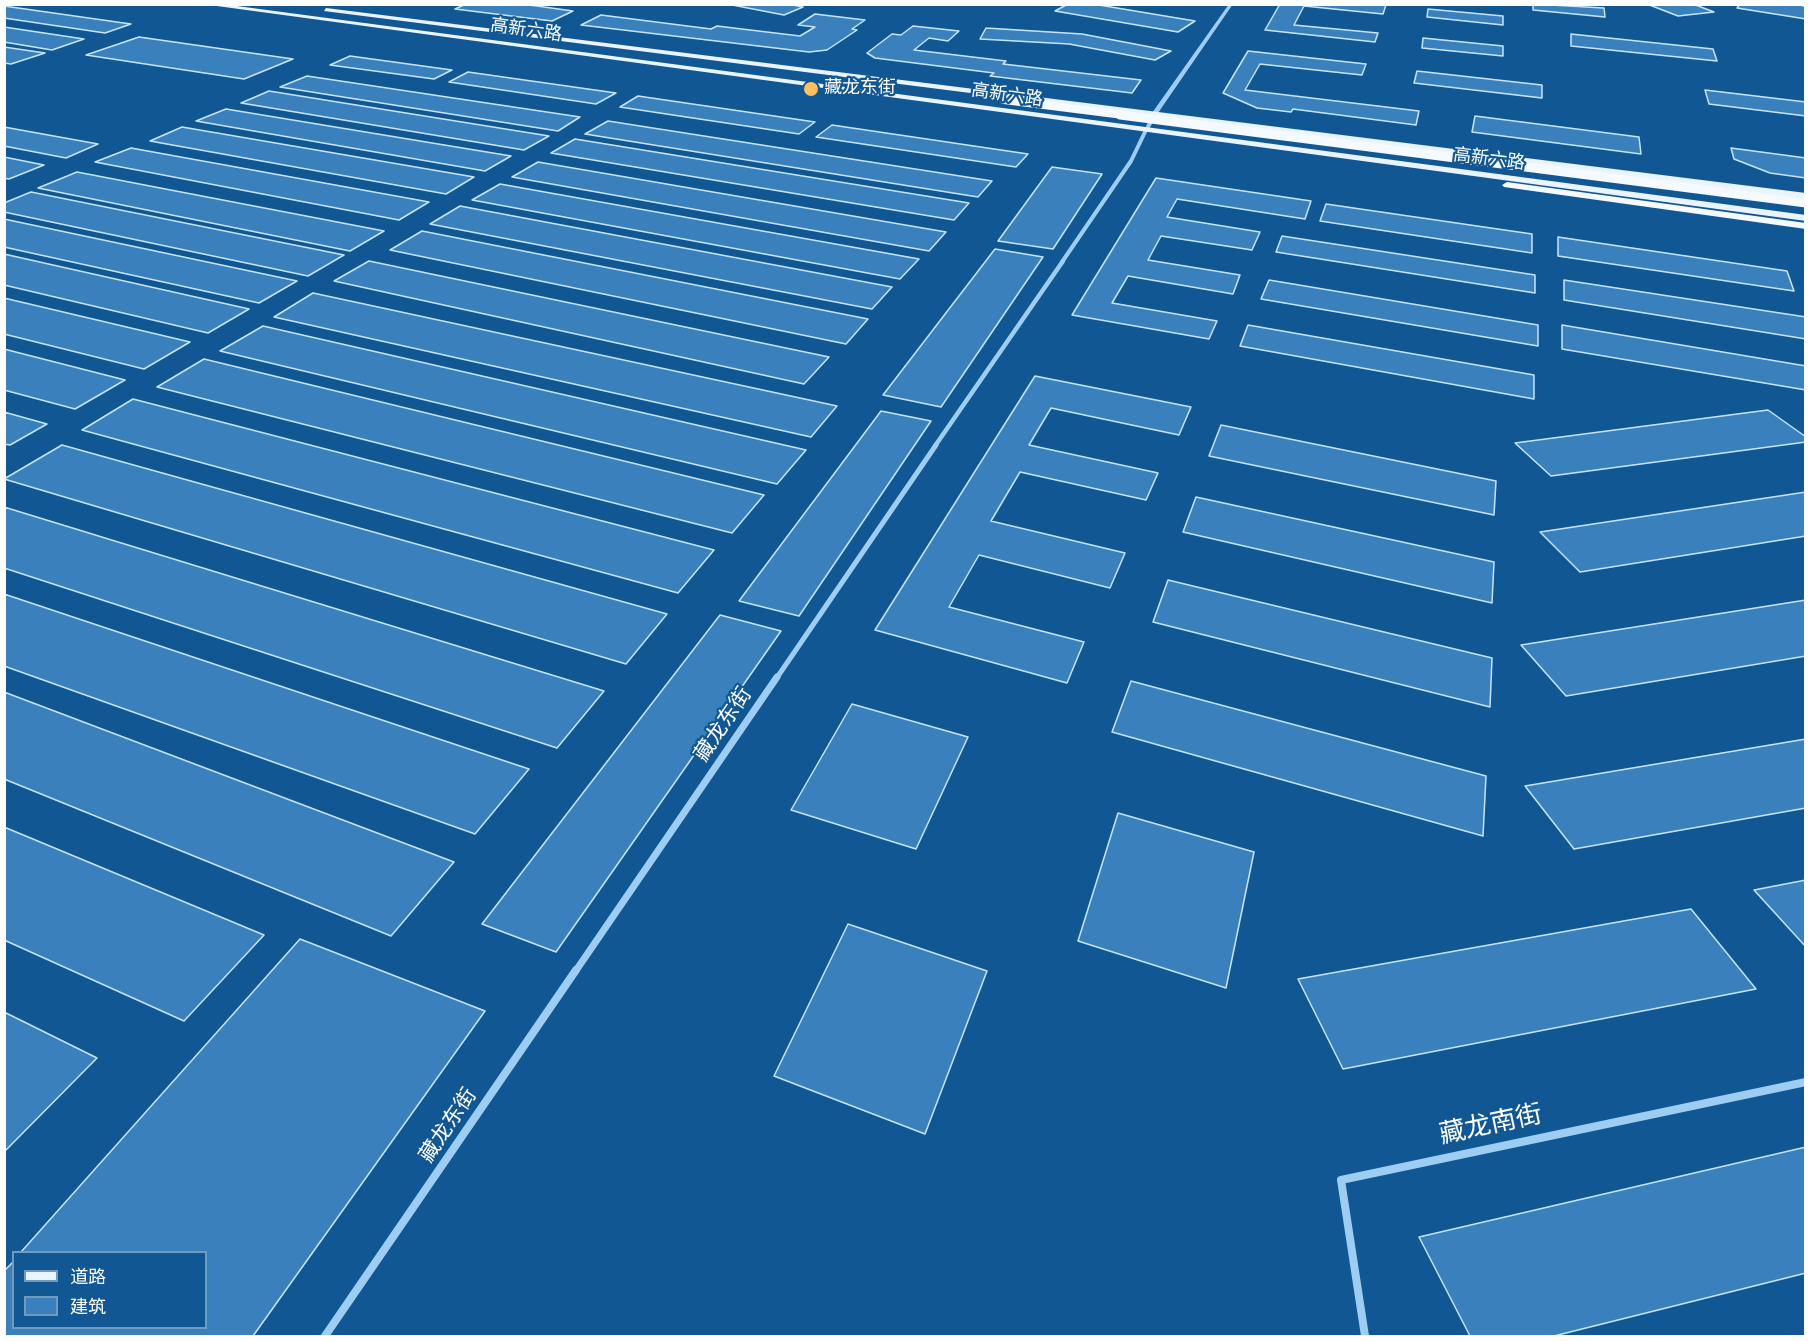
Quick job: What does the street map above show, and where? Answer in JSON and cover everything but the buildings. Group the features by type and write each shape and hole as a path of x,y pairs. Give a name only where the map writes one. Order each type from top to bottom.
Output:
{"highway":[{"path":"1004,100 1742,195 1806,200"},
{"path":"1507,185 1806,226"}],"main road":[{"name":"高新六路","path":"205,4 1806,218"},
{"name":"高新六路","path":"319,9 1155,113 1806,200"}],"street":[{"path":"1146,130 1155,113 1231,4"},
{"name":"藏龙东街","path":"325,1336 1131,161 1146,130"},
{"name":"藏龙南街","path":"1365,1336 1341,1180 1806,1082"}],"place":[{"name":"藏龙东街","path":"811,89"}]}
